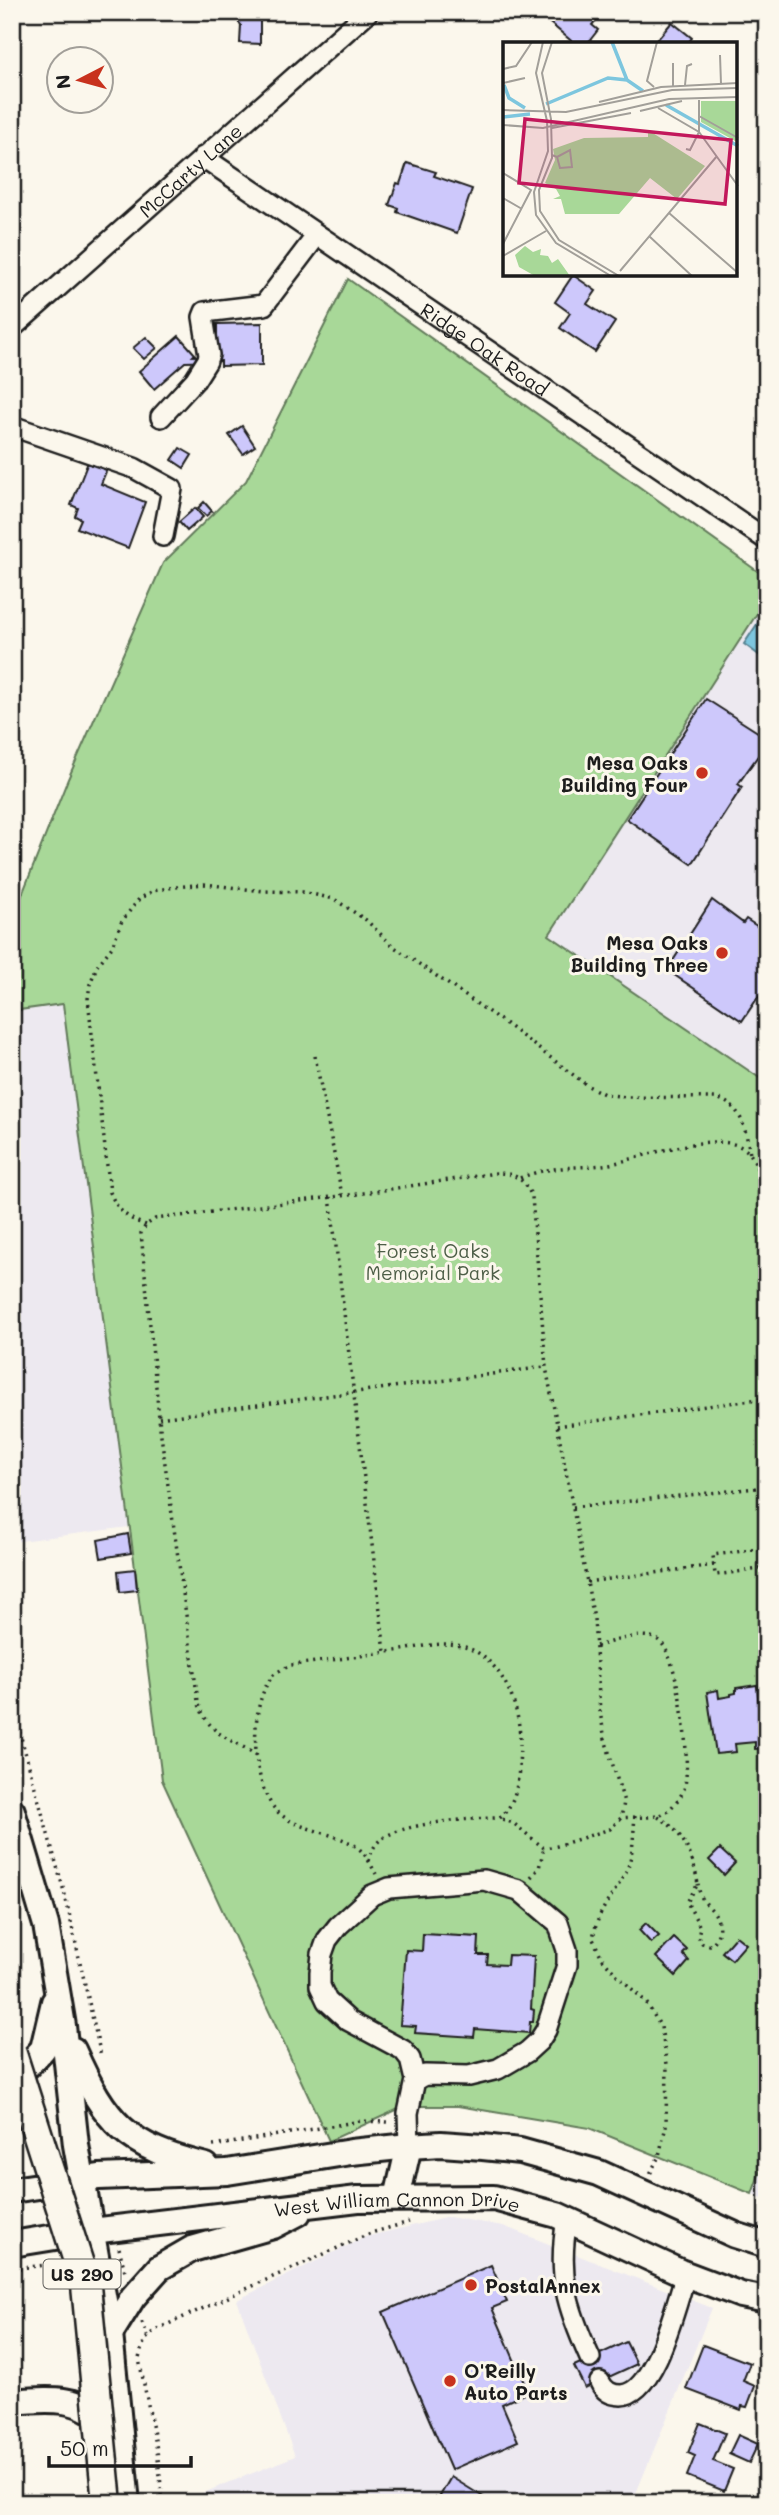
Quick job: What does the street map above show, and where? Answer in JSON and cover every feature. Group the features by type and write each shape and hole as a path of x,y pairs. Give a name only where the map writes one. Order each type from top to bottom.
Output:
{"highway":[{"name":"US 290","path":"12,2054 86,2286 107,2503"}],"main road":[{"path":"12,1811 46,1925 63,2026 82,2178 110,2334 127,2503"},
{"path":"12,2082 43,2049 57,1991"},
{"path":"63,2026 89,2087 118,2126 142,2145 176,2159 228,2172"},
{"path":"397,2198 409,2135"},
{"path":"12,2190 82,2178 228,2172 351,2152 409,2135 440,2144 520,2151 599,2172 735,2235 767,2245"},
{"name":"West William Cannon Drive","path":"12,2244 92,2231 358,2199 495,2198 567,2219 692,2277 741,2295 767,2300"},
{"path":"110,2334 133,2297 159,2268 192,2249 273,2226 318,2203"},
{"path":"692,2277 767,2283"},
{"path":"12,2402 45,2399 83,2405 101,2418 122,2459"}],"street":[{"name":"McCarty Lane","path":"12,328 368,12"},
{"name":"Ridge Oak Road","path":"203,157 767,540"},
{"path":"161,417 194,380 208,358 205,312 264,305 317,235"},
{"path":"12,426 134,468 172,489 163,536"},
{"path":"409,2135 415,2080 410,2059 403,2050 349,2021 327,2001 320,1986 320,1972 321,1954 327,1940 338,1926 372,1895 388,1888 484,1880 519,1890 558,1923 567,1950 567,1965 546,2030 527,2052 498,2069 468,2076 425,2075 415,2080"},
{"path":"567,2219 562,2244 562,2273 567,2301 590,2358"},
{"path":"600,2382 607,2392 617,2395 626,2395 639,2388 655,2363 692,2277"}],"path":[{"path":"146,1225 125,1215 115,1206 110,1192 88,999 90,984 97,966 112,947 121,923 139,900 153,891 204,884 263,891 303,892 334,899 366,920 393,946 506,1024 587,1086 604,1094 626,1097 715,1098 728,1101 737,1110 757,1166 767,1243"},
{"path":"315,1056 342,1195"},
{"path":"520,1178 541,1170 618,1162 659,1150 712,1143 723,1142 742,1147 751,1154"},
{"path":"257,1755 215,1732 206,1723 198,1702 159,1418 141,1233 146,1225 155,1219 511,1173 520,1178 532,1197 546,1367 587,1582 605,1740 624,1802 621,1818 610,1829 544,1848"},
{"path":"330,1197 385,1652"},
{"path":"159,1418 546,1367"},
{"path":"557,1426 767,1398"},
{"path":"573,1507 767,1487"},
{"path":"767,1548 713,1555 715,1576 767,1568"},
{"path":"587,1582 714,1565"},
{"path":"596,1646 647,1636 666,1645 677,1679 687,1770 684,1789 665,1814 621,1818"},
{"path":"446,1644 477,1651 501,1677 511,1693 520,1735 515,1790 508,1812 499,1818 404,1829 380,1839 373,1848 369,1861 357,1847 287,1819 275,1809 261,1777 257,1755 255,1731 258,1709 273,1675 291,1665 446,1644"},
{"path":"12,1705 65,1895 101,2055 106,2066"},
{"path":"635,1816 630,1862 598,1916 593,1939 615,1974 646,2002 661,2027 667,2064 666,2126 659,2156 649,2176"},
{"path":"656,1816 665,1821 689,1848 698,1884 701,1896 715,1914 718,1923 716,1942 710,1945 702,1943 698,1936 700,1927 687,1902 698,1884"},
{"path":"499,1818 524,1830 544,1848"},
{"path":"519,1890 539,1868 544,1848"},
{"path":"211,2146 361,2121 409,2135"},
{"path":"163,2503 157,2450 139,2359 147,2336 157,2329 371,2233 415,2220"}],"shaded area":[{"path":"767,598 767,1083 549,935"},
{"path":"63,1004 129,1527 12,1542 12,1011"},
{"path":"767,2152 767,2200 752,2194"},
{"path":"449,2217 503,2226 712,2308 632,2503 178,2503 295,2456 237,2300 365,2237"}],"green space":[{"name":"Forest Oaks Memorial Park","path":"348,279 767,578 767,598 549,935 767,1083 767,2152 752,2194 589,2128 458,2106 405,2106 329,2141 162,1780 63,1004 12,1011 12,920 68,779 163,563 246,481"}],"water":[{"path":"767,609 767,661 744,644"}],"building":[{"path":"231,12 270,12 260,20 260,44 240,43 241,25"},
{"path":"559,12 603,12 592,25 598,30 589,42 573,42 550,23"},
{"path":"749,12 767,12 767,18 765,21"},
{"path":"672,22 692,38 689,42 657,40"},
{"path":"407,163 436,172 434,176 472,189 457,233 397,212 398,208 389,205"},
{"path":"572,276 596,291 587,304 615,322 595,352 560,328 570,313 555,302"},
{"path":"262,323 262,365 221,366 221,361 185,362 154,389 139,371 179,336 195,354 193,356 220,355 215,341 217,324"},
{"path":"146,337 157,348 144,359 133,348"},
{"path":"242,426 255,446 243,454 229,435"},
{"path":"180,448 192,455 184,468 172,460"},
{"path":"90,457 109,464 101,484 145,502 128,548 77,528 81,519 75,516 78,508 71,505"},
{"path":"204,502 212,511 206,516 198,508"},
{"path":"195,508 203,517 187,531 179,522"},
{"name":"Mesa Oaks Building Four","path":"706,699 767,738 767,743 738,784 742,787 692,864 627,819"},
{"name":"Mesa Oaks Building Three","path":"712,900 743,923 746,919 766,932 763,936 767,937 767,984 742,1021 667,970"},
{"path":"12,1084 18,1131 12,1131"},
{"path":"128,1534 131,1553 101,1558 98,1540"},
{"path":"135,1569 137,1590 120,1592 118,1571"},
{"path":"757,1685 760,1720 767,1719 767,1748 755,1749 755,1742 735,1744 736,1752 716,1754 707,1692 718,1690 719,1698 731,1696 736,1693 736,1688"},
{"path":"720,1849 735,1863 724,1875 709,1860"},
{"path":"646,1923 659,1936 651,1943 639,1930"},
{"path":"423,1934 479,1937 478,1955 488,1955 487,1964 507,1965 508,1955 534,1956 531,2009 534,2010 529,2033 475,2029 474,2037 415,2033 416,2026 400,2025 406,1950 422,1951"},
{"path":"736,1936 746,1944 732,1960 722,1952"},
{"path":"674,1938 687,1950 683,1954 689,1961 676,1976 656,1957"},
{"path":"491,2265 507,2302 492,2308 528,2392 502,2404 518,2441 451,2470 383,2312"},
{"path":"626,2342 637,2364 585,2388 574,2366"},
{"path":"703,2345 750,2363 743,2381 755,2386 747,2407 742,2406 741,2410 686,2389"},
{"path":"700,2423 725,2433 713,2461 733,2469 724,2491 687,2476 695,2456 688,2453"},
{"path":"738,2435 758,2444 749,2463 729,2454"},
{"path":"451,2477 490,2501 489,2503 436,2503"}],"place":[{"name":"Mesa Oaks Building Four","path":"702,773"},
{"name":"Mesa Oaks Building Three","path":"722,953"},
{"name":"PostalAnnex","path":"471,2285"},
{"name":"O'Reilly Auto Parts","path":"450,2381"}]}
